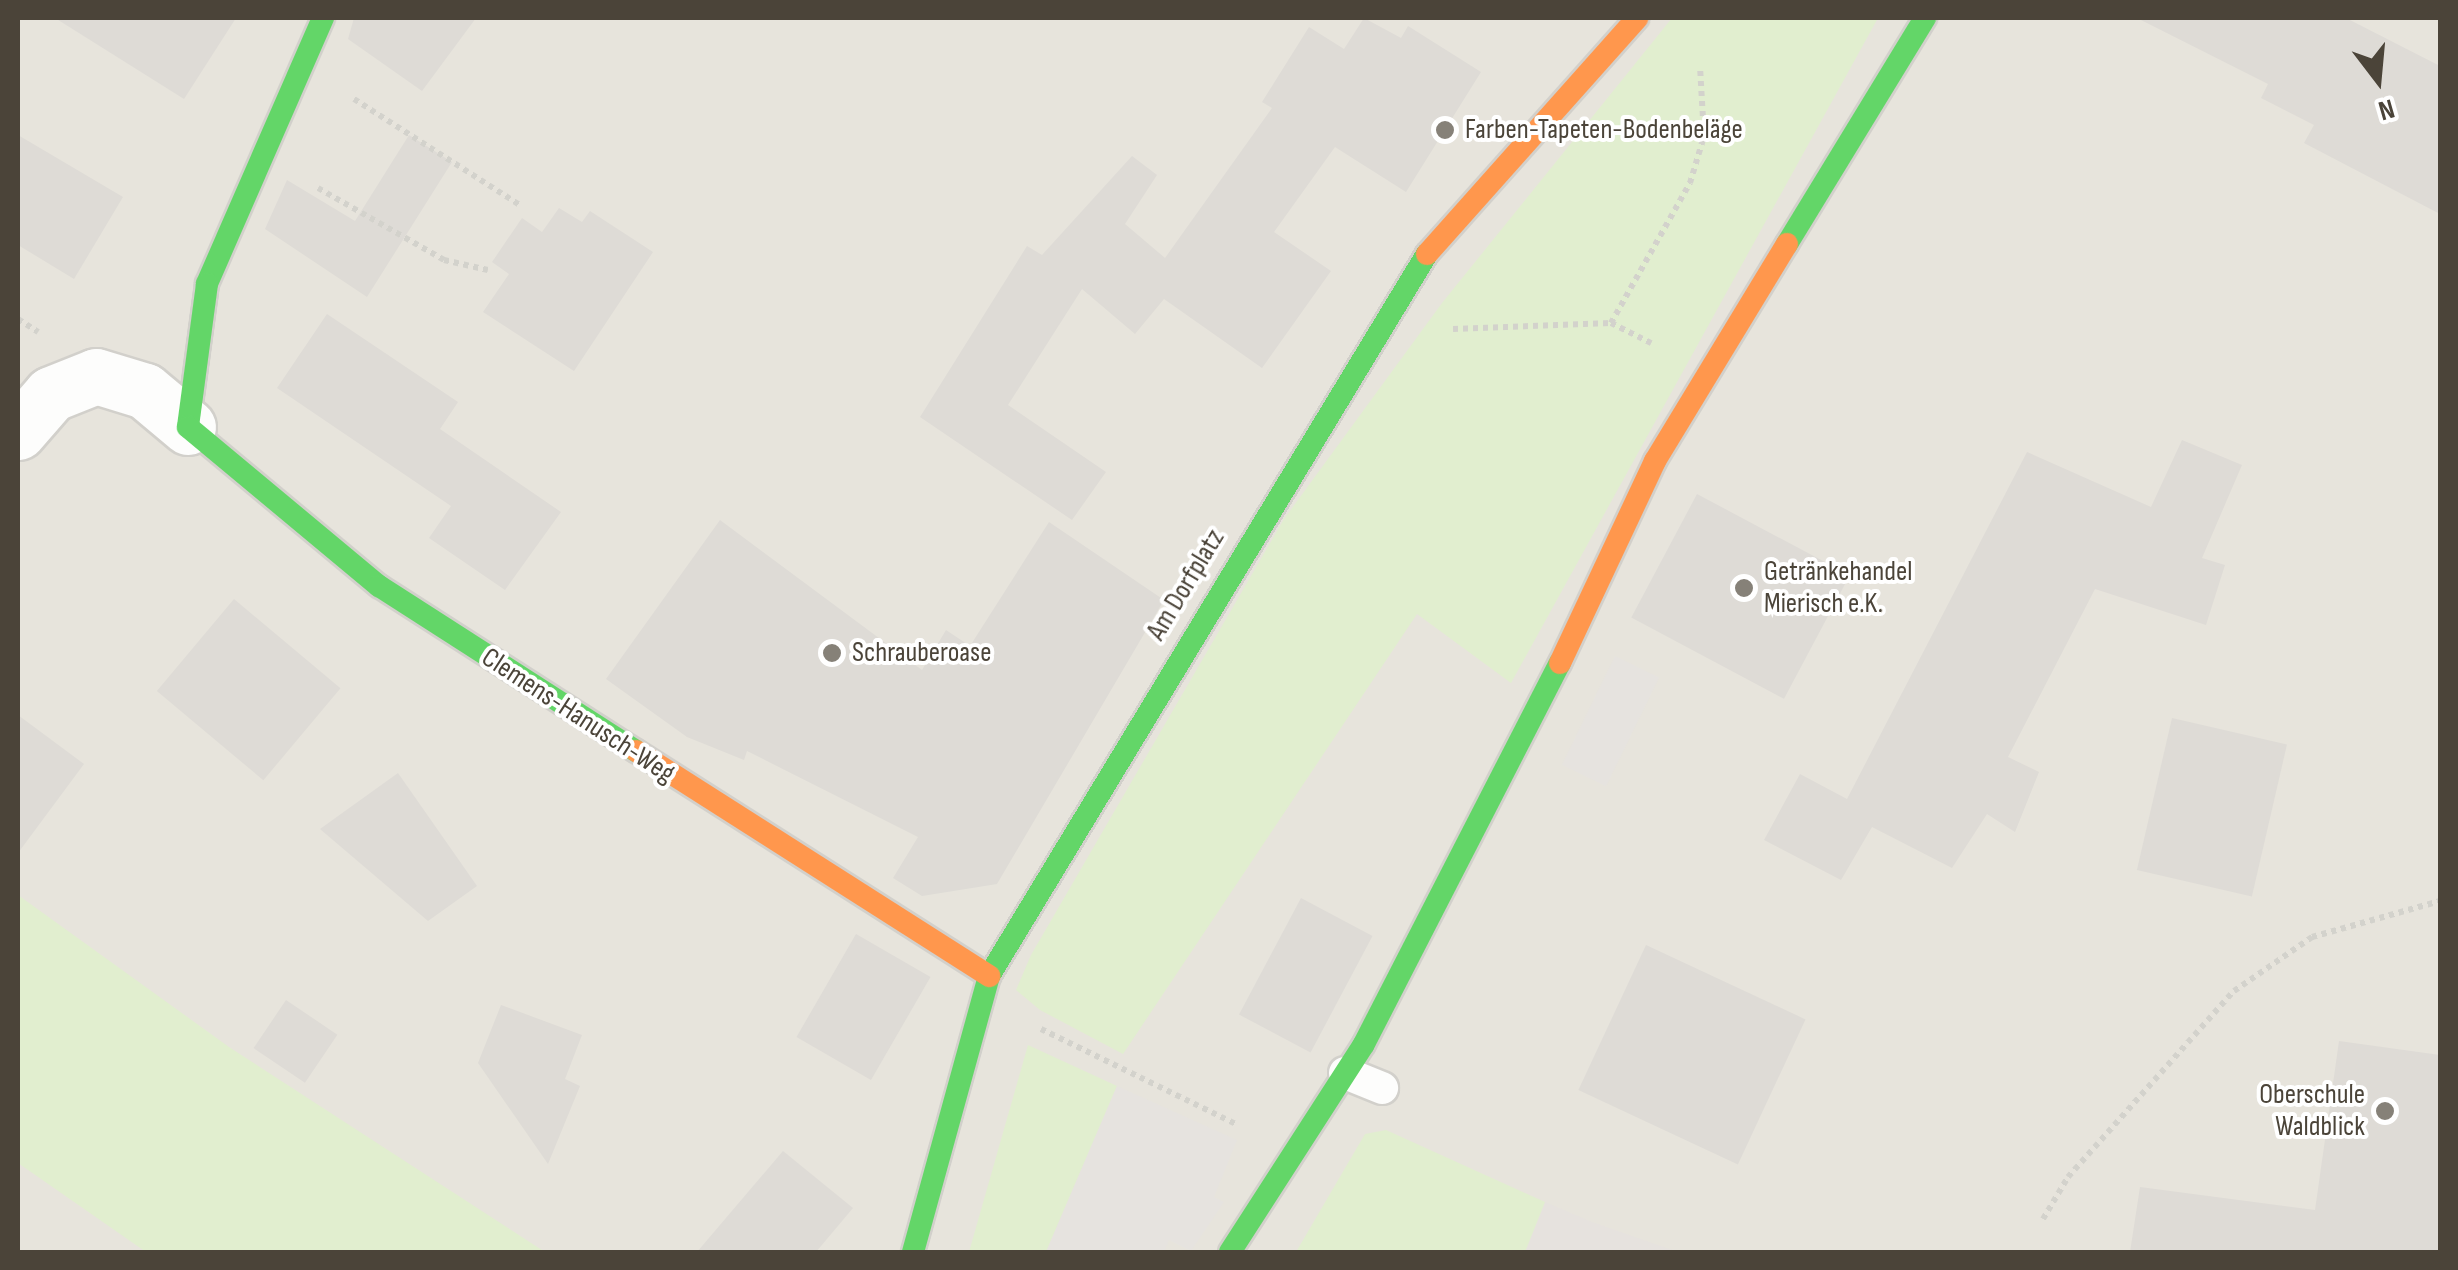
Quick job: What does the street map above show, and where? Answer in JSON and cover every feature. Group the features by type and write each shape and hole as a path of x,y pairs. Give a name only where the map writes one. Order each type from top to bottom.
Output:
{"street":[{"path":"188,427 207,284 323,18"},
{"name":"Am Dorfplatz","path":"913,1252 978,998 988,976 1374,332 1430,250 1637,18"},
{"path":"1230,1252 1345,1073 1497,798 1656,461 1926,18"},
{"name":"Clemens-Hanusch-Weg","path":"18,432 51,394 96,376 145,390 379,586 988,976"}],"lane":[{"path":"1345,1073 1382,1088"}],"path":[{"path":"1611,323 1690,183 1704,136 1700,66"},
{"path":"347,94 521,206"},
{"path":"307,182 444,260 488,270"},
{"path":"1374,332 1611,323 1711,372"},
{"path":"2043,1218 2068,1177 2234,992 2312,937 2440,901"},
{"path":"978,998 1297,1151"}],"shaded area":[{"path":"18,18 2440,18 2440,1252 18,1252"},
{"path":"1615,656 1659,677 1606,786 1562,765"},
{"path":"1117,1086 1237,1140 1214,1197 1224,1202 1191,1251 1169,1240 1164,1252 1046,1252"},
{"path":"1545,1202 1592,1222 1678,1252 1525,1252"}],"green space":[{"path":"1672,18 1878,18 1511,683 1417,614 1123,1054 1040,1010 1016,990 1031,955 1284,519 1442,303"},
{"path":"18,895 229,1047 545,1252 146,1252 18,1163"},
{"path":"1028,1045 1117,1086 1046,1252 969,1252"},
{"path":"1386,1130 1545,1202 1525,1252 1296,1252 1365,1134"}],"building":[{"path":"55,18 236,18 184,99"},
{"path":"354,18 476,18 422,91 348,39"},
{"path":"1364,18 1401,38 1408,26 1481,72 1406,192 1335,147 1274,232 1331,271 1262,368 1164,299 1135,334 1082,289 1008,405 1106,472 1072,520 920,417 1027,246 1042,255 1132,156 1157,175 1125,224 1165,258 1272,108 1262,102 1309,27 1344,49"},
{"path":"2137,18 2346,18 2440,66 2440,214 2304,143 2314,125 2261,98 2268,84"},
{"path":"18,135 123,197 74,279 18,245"},
{"path":"409,135 452,162 367,297 265,229 287,180 355,221"},
{"path":"559,208 582,222 590,211 653,252 574,371 483,312 509,274 492,262 522,218 542,232"},
{"path":"327,314 458,402 440,429 561,512 505,590 429,538 451,506 277,388"},
{"path":"2182,440 2242,465 2202,558 2225,565 2206,625 2095,589 2008,757 2039,772 2015,832 1987,814 1952,868 1872,827 1841,880 1764,840 1800,774 1847,799 2027,452 2151,507"},
{"name":"Getränkehandel Mierisch e.K.","path":"1697,494 1850,575 1784,699 1631,618"},
{"path":"720,520 922,670 946,630 970,646 1049,522 1164,600 997,884 922,896 893,878 918,837 747,751 744,760 687,737 606,679"},
{"path":"234,599 340,688 263,780 157,691"},
{"path":"18,715 84,764 18,853"},
{"path":"2172,718 2287,745 2252,897 2137,870"},
{"path":"398,773 477,886 428,921 320,829"},
{"path":"1301,898 1373,936 1311,1053 1239,1015"},
{"path":"856,934 930,977 871,1080 796,1037"},
{"path":"1646,945 1806,1019 1738,1164 1578,1090"},
{"path":"286,1000 337,1035 305,1083 254,1048"},
{"path":"501,1005 582,1035 565,1079 580,1086 548,1164 478,1063"},
{"name":"Oberschule Waldblick","path":"2339,1041 2440,1055 2440,1252 2130,1252 2140,1187 2315,1210"},
{"path":"783,1151 853,1208 816,1252 697,1252"}],"traffic: fast":[{"path":"323,18 207,284 188,427 379,586 636,751"},
{"path":"1787,244 1925,18"},
{"path":"913,1252 989,976 1427,254"},
{"path":"1230,1252 1364,1044 1560,663"}],"traffic: slow":[{"path":"1427,254 1637,18"},
{"path":"1560,663 1655,461 1787,244"},
{"path":"636,751 989,976"}],"place":[{"name":"Farben-Tapeten-Bodenbeläge","path":"1445,130"},
{"name":"Getränkehandel Mierisch e.K.","path":"1744,588"},
{"name":"Schrauberoase","path":"832,653"},
{"name":"Oberschule Waldblick","path":"2385,1111"}]}
